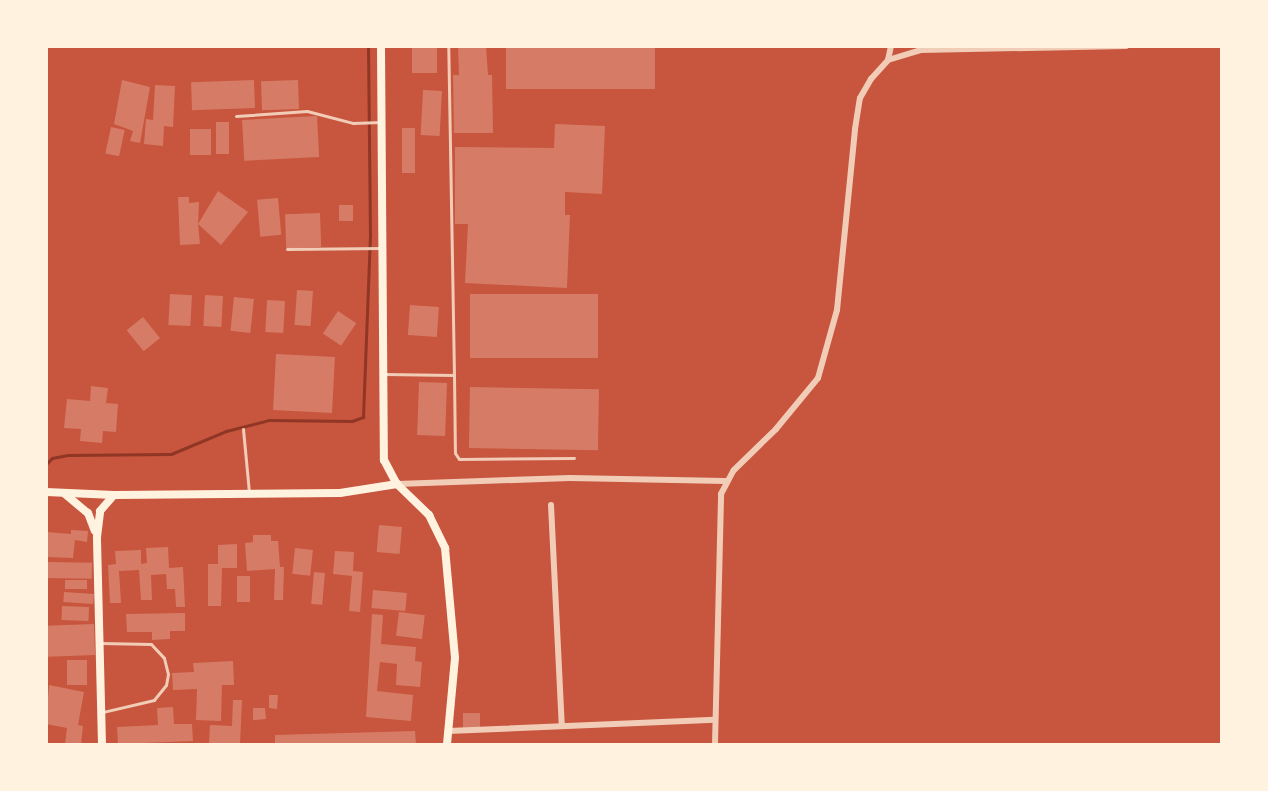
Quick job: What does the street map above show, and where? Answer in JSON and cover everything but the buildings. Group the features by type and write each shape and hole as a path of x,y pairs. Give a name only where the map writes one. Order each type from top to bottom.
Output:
{"main road":[{"path":"381,46 384,460 397,484 429,515 446,548 455,658 447,744"},
{"path":"49,492 114,495 340,493 397,484"},
{"path":"63,493 88,513 97,537"},
{"path":"102,744 97,537 100,511 114,495"}],"street":[{"path":"715,744 718,524 725,481 776,429 818,378 837,309 860,98 888,60 891,46"},
{"path":"888,60 920,50 1126,46"},
{"path":"397,484 570,478 725,481"},
{"path":"551,505 562,726"},
{"path":"448,731 715,720"}],"lane":[{"path":"448,46 455,453 459,459 574,458"},
{"path":"236,116 307,111 353,123 383,122"},
{"path":"287,249 383,248"},
{"path":"382,374 454,375"},
{"path":"243,429 249,494"},
{"path":"99,643 151,644 164,658 168,674 161,695 154,700 101,712"}],"waterway":[{"path":"46,464 52,458 68,455 171,454 226,431 269,420 352,421 363,417 370,236 368,46"}]}
